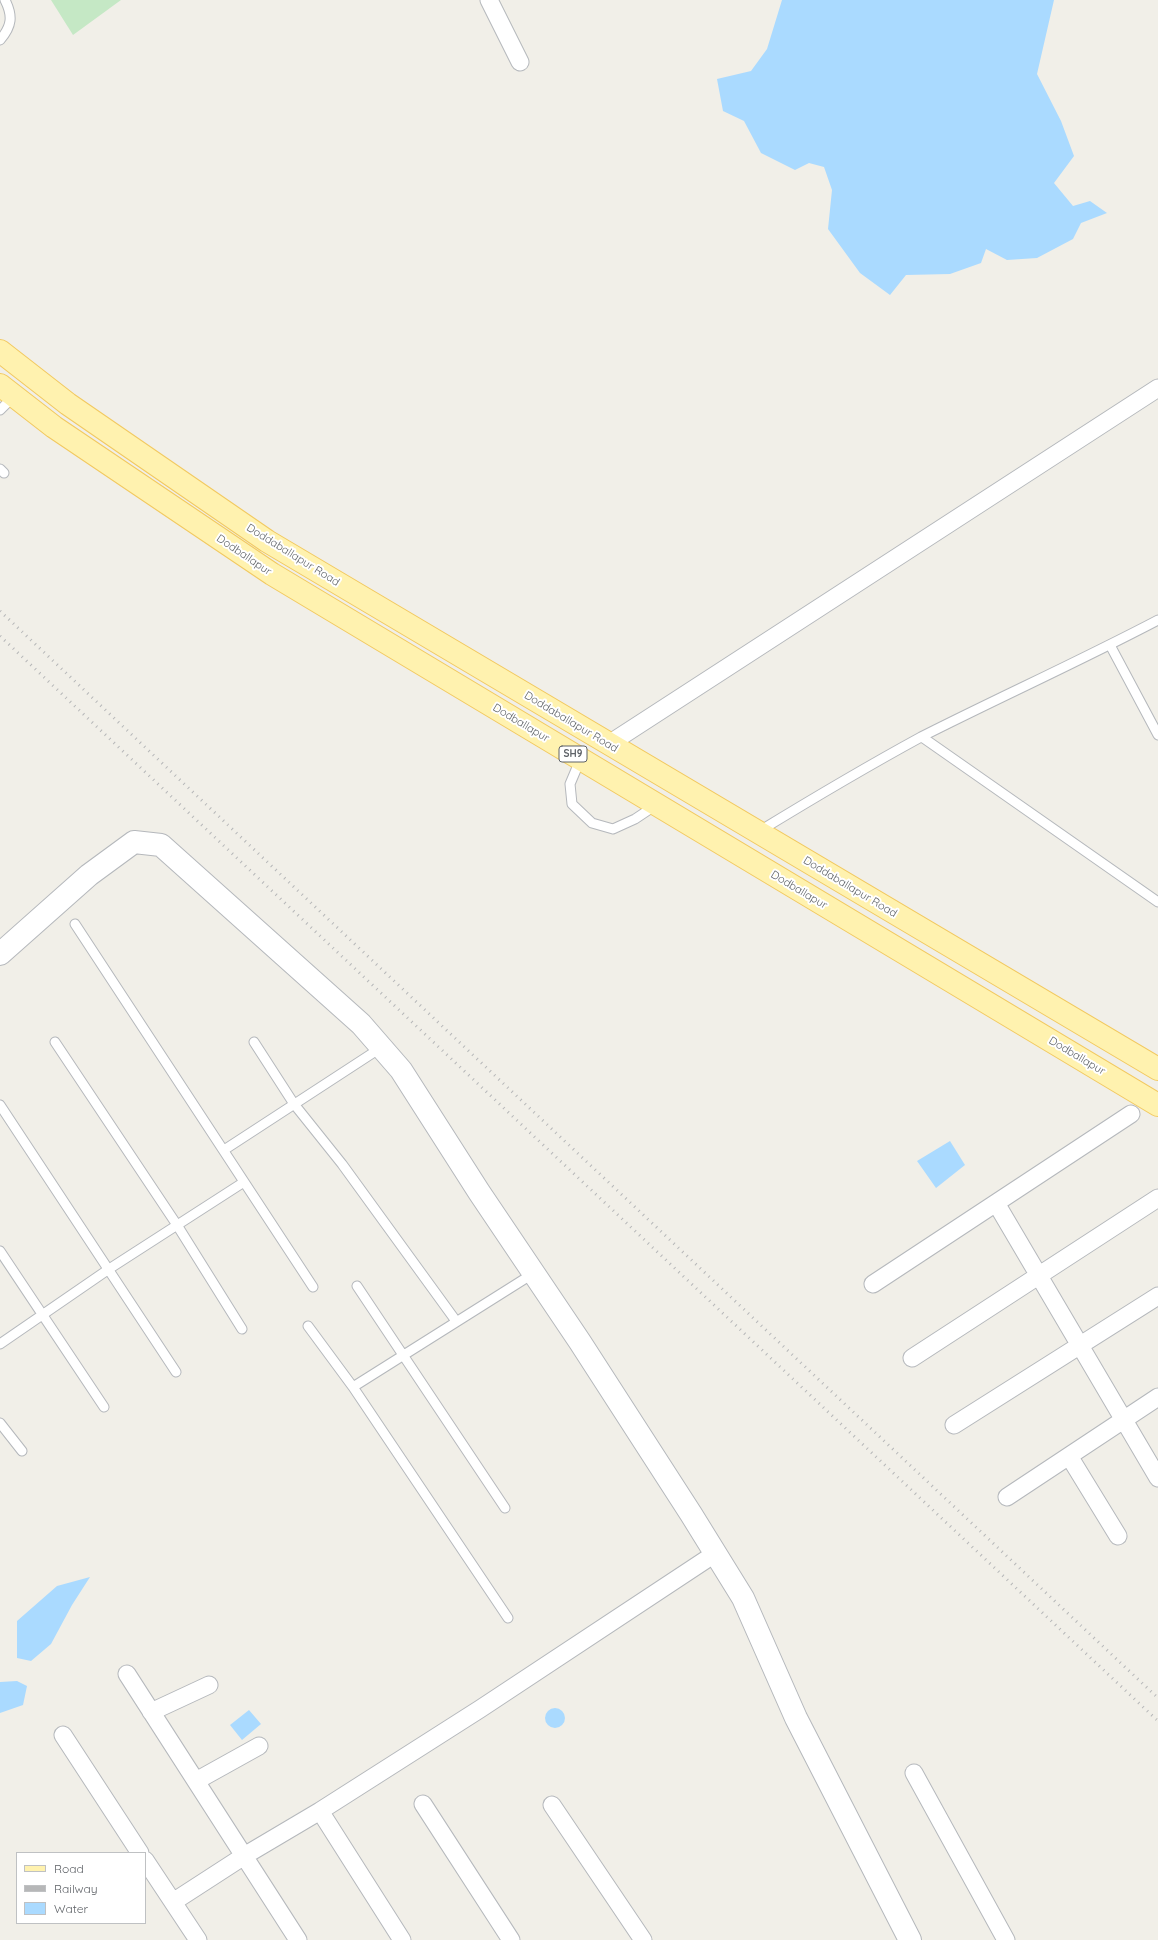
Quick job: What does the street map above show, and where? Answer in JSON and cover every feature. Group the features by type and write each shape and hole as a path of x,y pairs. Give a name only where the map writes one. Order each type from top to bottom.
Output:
{"main road":[{"name":"Doddaballapur Road","path":"0,351 68,404 268,541 1158,1069"},
{"name":"Dodballapur","path":"5,397 54,427 272,574 1158,1105"}],"street":[{"path":"489,0 520,62"},
{"path":"609,744 1158,388"},
{"path":"0,954 89,875 134,842 161,845 361,1024 401,1070 479,1192 534,1273 716,1553 743,1598 796,1718 910,1940"},
{"path":"873,1284 1131,1114"},
{"path":"912,1358 1158,1198"},
{"path":"996,1203 1158,1478"},
{"path":"954,1425 1158,1296"},
{"path":"1006,1497 1158,1397"},
{"path":"1069,1456 1118,1536"},
{"path":"173,1902 244,1856 320,1812 480,1709 716,1553"},
{"path":"127,1674 298,1940"},
{"path":"151,1712 208,1685"},
{"path":"63,1735 139,1852"},
{"path":"196,1781 259,1746"},
{"path":"914,1773 1006,1940"},
{"path":"423,1804 510,1940"},
{"path":"552,1805 643,1940"},
{"path":"320,1812 402,1940"},
{"path":"146,1862 198,1940"}],"lane":[{"path":"0,40 8,31 11,21 11,10 5,0"},
{"path":"757,832 850,776 922,737 1158,620"},
{"path":"1110,645 1158,735"},
{"path":"922,737 1158,902"},
{"path":"581,758 570,784 572,804 592,823 613,829 635,819 657,804"},
{"path":"74,924 313,1287"},
{"path":"55,1042 177,1225 242,1329"},
{"path":"254,1042 294,1104 342,1164 456,1321"},
{"path":"224,1150 382,1047"},
{"path":"0,1105 176,1372"},
{"path":"0,1344 109,1269 244,1182"},
{"path":"0,1251 104,1407"},
{"path":"353,1387 534,1273"},
{"path":"357,1286 402,1356 505,1508"},
{"path":"308,1326 353,1387 508,1618"},
{"path":"0,1423 22,1451"}],"green space":[{"path":"51,0 121,0 73,35"}],"water":[{"path":"782,0 1054,0 1037,74 1061,121 1074,156 1054,183 1073,206 1090,201 1107,213 1081,223 1073,239 1037,258 1007,260 986,249 981,263 950,274 906,275 890,295 860,273 828,229 832,190 824,167 809,163 795,170 761,153 744,121 723,111 717,79 751,71 767,49"},
{"path":"950,1141 965,1165 936,1188 917,1161"},
{"path":"90,1577 72,1605 51,1644 31,1661 17,1658 17,1621 57,1586"},
{"path":"17,1681 27,1686 23,1705 0,1713 0,1682"},
{"path":"555,1708 562,1711 565,1718 562,1725 555,1728 548,1725 545,1718 548,1711"},
{"path":"249,1710 261,1724 242,1740 230,1725"}],"railway":[{"path":"0,611 1158,1698"},
{"path":"0,636 1158,1721"}]}
